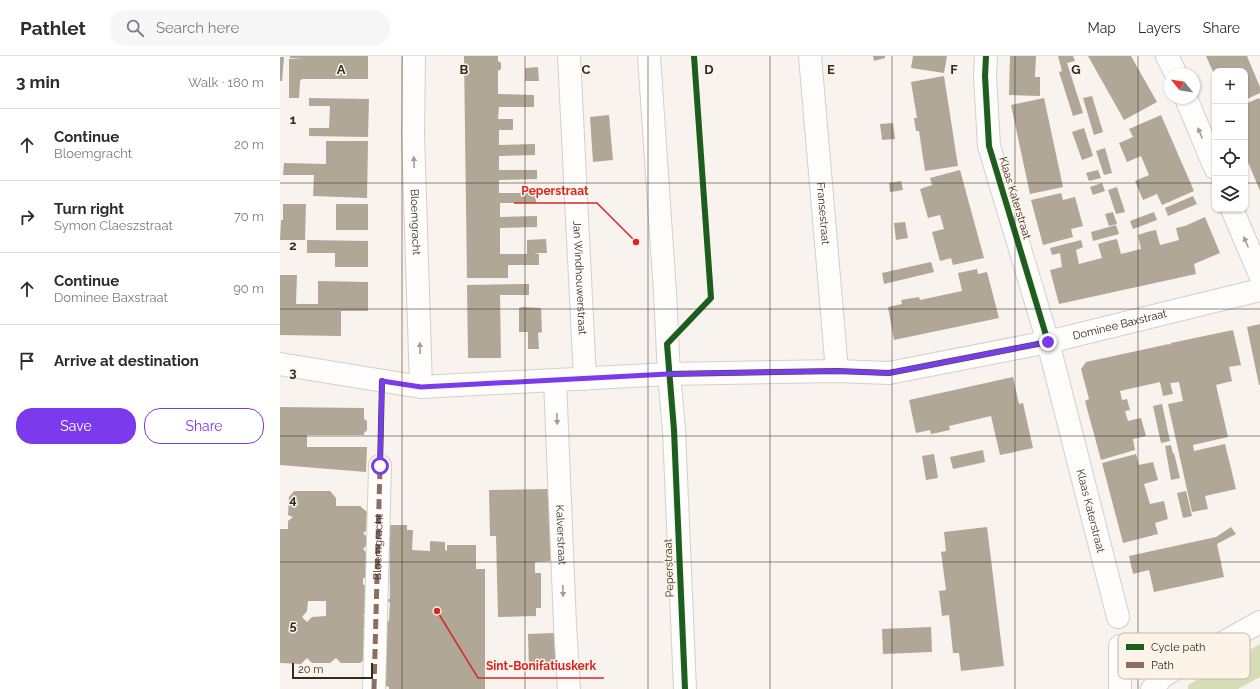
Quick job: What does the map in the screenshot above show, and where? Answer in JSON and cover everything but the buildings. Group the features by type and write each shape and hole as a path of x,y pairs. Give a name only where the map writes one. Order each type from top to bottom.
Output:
{"street":[{"name":"Bloemgracht","path":"414,56 413,135 421,387"},
{"name":"Jan Windhouwerstraat","path":"569,56 585,379"},
{"name":"Peperstraat","path":"649,56 665,293 668,374 674,430 684,689"},
{"name":"Fransestraat","path":"810,56 837,371"},
{"name":"Klaas Katerstraat","path":"986,56 985,76 989,146 1048,342 1118,617"},
{"path":"1167,56 1173,68"},
{"path":"1188,104 1212,161"},
{"path":"1233,212 1260,275"},
{"name":"Dominee Baxstraat","path":"280,364 421,387 668,374 837,371 889,373 1048,342 1260,290"},
{"name":"Kalverstraat","path":"555,380 569,689"},
{"name":"Bloemgracht","path":"374,689 380,466"},
{"path":"1240,633 1260,622"},
{"path":"1152,689 1160,679"}],"green space":[{"path":"1260,644 1260,677 1238,689 1188,689 1188,685 1199,679 1250,679 1250,650"}],"marked path":[{"path":"374,689 380,466"}],"cycle path":[{"path":"685,689 674,430 667,344 711,298 694,56"},
{"path":"669,374 837,371 889,373 1048,342 989,146 985,76 986,56"},
{"path":"380,466 382,381"}],"place":[{"name":"Peperstraat","path":"636,242"},
{"name":"Sint-Bonifatiuskerk","path":"437,611"}],"route":[{"path":"380,466 382,381 421,387 668,374 837,371 889,373 1048,342"}]}
